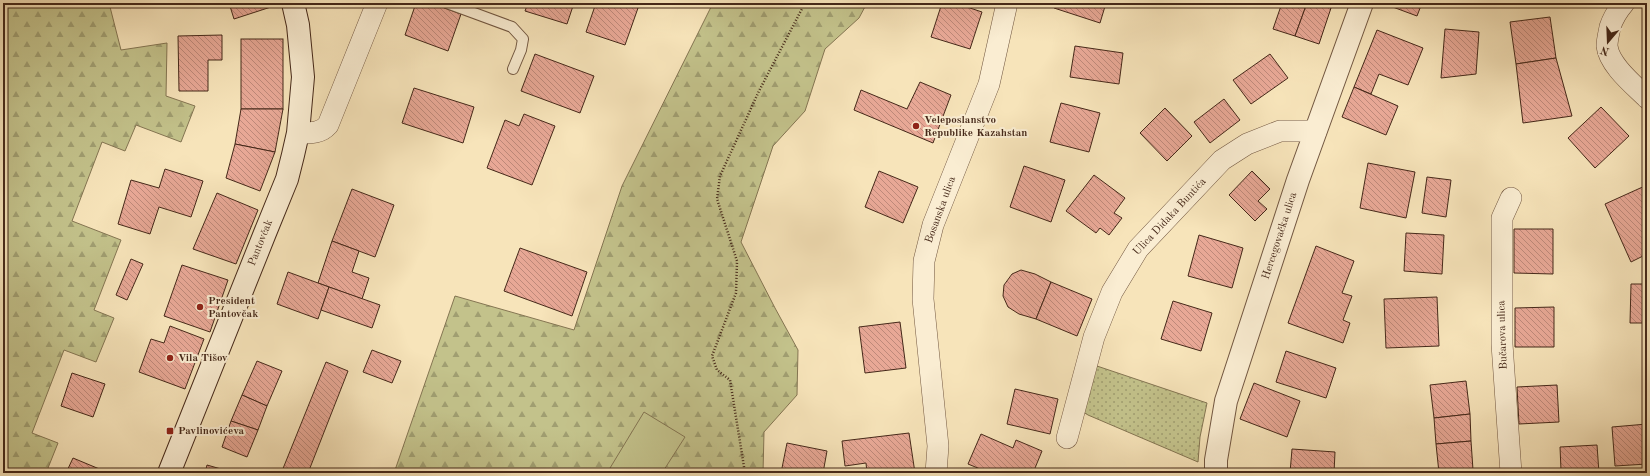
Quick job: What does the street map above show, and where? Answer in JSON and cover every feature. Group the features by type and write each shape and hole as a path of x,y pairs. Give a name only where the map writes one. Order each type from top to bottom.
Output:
{"main road":[{"name":"Pantovčak","path":"169,473 286,179 298,133 303,77 298,25 293,3"},
{"name":"Hercegovačka ulica","path":"1216,473 1216,460 1226,401 1316,131 1362,3"}],"street":[{"path":"298,133 317,133 328,125 377,3"},
{"name":"Bosanska ulica","path":"936,473 938,446 923,299 924,261 933,225 986,91 1007,3"},
{"path":"1624,3 1619,8 1612,22 1607,47 1613,61 1624,76 1647,98"},
{"name":"Ulica Didaka Buntića","path":"1067,438 1094,337 1112,292 1138,249 1222,160 1247,144 1280,131 1316,131"},
{"name":"Bučarova ulica","path":"1511,198 1502,218 1502,344 1511,473"}],"lane":[{"path":"447,3 512,27 523,38 521,50 513,69"}],"path":[{"path":"746,473 730,380 717,370 712,356 736,293 737,261 716,199 720,176 759,91 805,3"}],"green space":[{"path":"3,3 109,3 121,50 167,43 166,96 195,106 181,142 136,125 125,151 102,142 72,221 121,240 94,310 114,318 96,362 64,350 32,433 58,443 46,473 3,473"},
{"path":"713,3 867,3 859,18 825,49 805,111 773,146 741,242 798,350 797,395 764,432 763,473 394,473 455,296 574,330 622,186"},
{"path":"1091,364 1207,403 1200,437 1198,462 1088,415 1080,410"},
{"path":"644,412 685,437 662,473 607,473"}],"building":[{"path":"124,3 142,3 125,7"},
{"path":"229,3 273,3 274,6 234,19"},
{"path":"416,3 431,3 461,14 448,51 405,35"},
{"path":"528,3 574,3 567,24 525,11"},
{"path":"596,3 624,3 638,8 625,45 586,32"},
{"path":"942,3 955,3 982,12 970,49 931,37"},
{"path":"1055,3 1106,3 1100,23 1054,8"},
{"path":"1282,3 1307,3 1295,36 1273,29"},
{"path":"1307,3 1316,3 1331,8 1319,44 1295,36"},
{"path":"1382,3 1422,3 1417,16"},
{"path":"1550,17 1556,58 1516,64 1510,22"},
{"path":"1445,29 1479,32 1476,74 1441,78"},
{"path":"1377,30 1423,48 1408,85 1379,74 1371,94 1354,87"},
{"path":"222,35 222,60 208,60 208,91 179,91 178,36"},
{"path":"241,39 283,39 283,109 241,109"},
{"path":"1075,46 1123,53 1119,84 1070,77"},
{"path":"535,54 594,76 580,113 521,91"},
{"path":"1270,54 1288,78 1251,104 1233,80"},
{"path":"1556,58 1572,116 1523,123 1516,64"},
{"name":"Veleposlanstvo Republike Kazahstan","path":"920,82 951,95 933,143 854,110 861,90 907,109"},
{"path":"1354,87 1398,106 1386,135 1342,117"},
{"path":"414,88 474,107 463,143 402,123"},
{"path":"1224,99 1240,120 1210,143 1194,122"},
{"path":"1061,103 1100,113 1089,152 1050,142"},
{"path":"1601,107 1629,136 1595,168 1568,138"},
{"path":"1165,108 1192,136 1167,161 1140,133"},
{"path":"241,109 283,109 275,152 235,144"},
{"path":"524,114 555,126 532,185 487,168 505,120 519,126"},
{"path":"235,144 275,152 260,191 226,178"},
{"path":"1368,163 1415,172 1406,218 1360,208"},
{"path":"1024,166 1065,180 1051,222 1010,207"},
{"path":"165,169 203,181 191,217 159,207 150,234 118,224 131,180 159,188"},
{"path":"879,171 918,187 903,223 865,207"},
{"path":"1252,171 1270,189 1258,201 1267,209 1255,221 1229,195"},
{"path":"1094,175 1125,198 1114,213 1122,218 1109,235 1100,228 1096,233 1066,211"},
{"path":"1427,177 1451,180 1446,217 1422,213"},
{"path":"1647,185 1647,254 1631,262 1605,204"},
{"path":"352,189 394,205 375,257 332,241"},
{"path":"217,193 258,210 236,264 193,249"},
{"path":"1514,229 1553,229 1553,274 1514,273"},
{"path":"1406,233 1444,235 1442,274 1404,271"},
{"path":"1199,235 1243,248 1232,288 1188,276"},
{"path":"332,241 359,251 352,272 369,278 362,299 318,283"},
{"path":"1316,246 1354,261 1342,293 1352,296 1343,320 1350,323 1343,343 1288,323"},
{"path":"520,248 587,272 572,316 504,291"},
{"path":"131,259 143,264 127,300 116,295"},
{"path":"182,265 228,280 210,332 164,316"},
{"path":"1021,270 1035,274 1051,282 1036,319 1019,314 1008,307 1003,296 1004,285 1012,274"},
{"path":"288,272 329,287 318,319 277,304"},
{"path":"1051,282 1092,299 1077,336 1036,319"},
{"path":"1631,284 1647,284 1647,323 1630,323"},
{"path":"329,287 380,305 372,328 321,310"},
{"path":"1437,297 1439,346 1386,348 1384,299"},
{"path":"1173,301 1212,313 1201,351 1161,339"},
{"path":"1554,307 1554,347 1515,347 1515,308"},
{"path":"900,322 906,368 865,373 859,327"},
{"name":"Vila Tišov","path":"170,326 204,339 185,389 139,372 151,339 164,343"},
{"path":"372,350 401,361 392,383 363,372"},
{"path":"1286,351 1336,368 1326,398 1276,382"},
{"path":"1645,355 1647,355 1647,394 1646,394"},
{"path":"257,361 282,371 267,406 242,395"},
{"path":"326,362 348,371 308,473 287,473 282,471"},
{"path":"72,373 105,384 93,417 61,406"},
{"path":"1466,381 1470,414 1434,418 1430,385"},
{"path":"1254,383 1300,401 1287,437 1240,419"},
{"path":"1557,385 1559,422 1519,424 1517,387"},
{"path":"1015,389 1058,399 1050,434 1007,424"},
{"path":"242,395 267,406 258,430 231,421"},
{"path":"1470,414 1471,441 1436,444 1434,418"},
{"path":"231,421 258,430 247,457 222,447"},
{"path":"1647,424 1647,464 1615,466 1612,427"},
{"path":"909,433 915,473 867,473 866,463 845,466 842,441"},
{"path":"981,434 1013,448 1016,440 1042,451 1033,473 990,473 968,464"},
{"path":"1471,441 1473,470 1439,473 1436,444"},
{"path":"787,443 827,451 823,473 781,473"},
{"path":"1597,445 1599,473 1575,473 1574,469 1561,470 1560,447"},
{"path":"1292,449 1335,452 1334,473 1290,473"},
{"path":"73,458 109,473 66,473"},
{"path":"207,465 235,473 205,473"},
{"path":"1574,469 1575,473 1533,473 1533,472"},
{"path":"1473,470 1474,473 1439,473"}],"place":[{"name":"Veleposlanstvo Republike Kazahstan","path":"916,126"},
{"name":"President Pantovčak","path":"200,307"},
{"name":"Vila Tišov","path":"170,358"},
{"name":"Pavlinovićeva","path":"170,431"}]}
